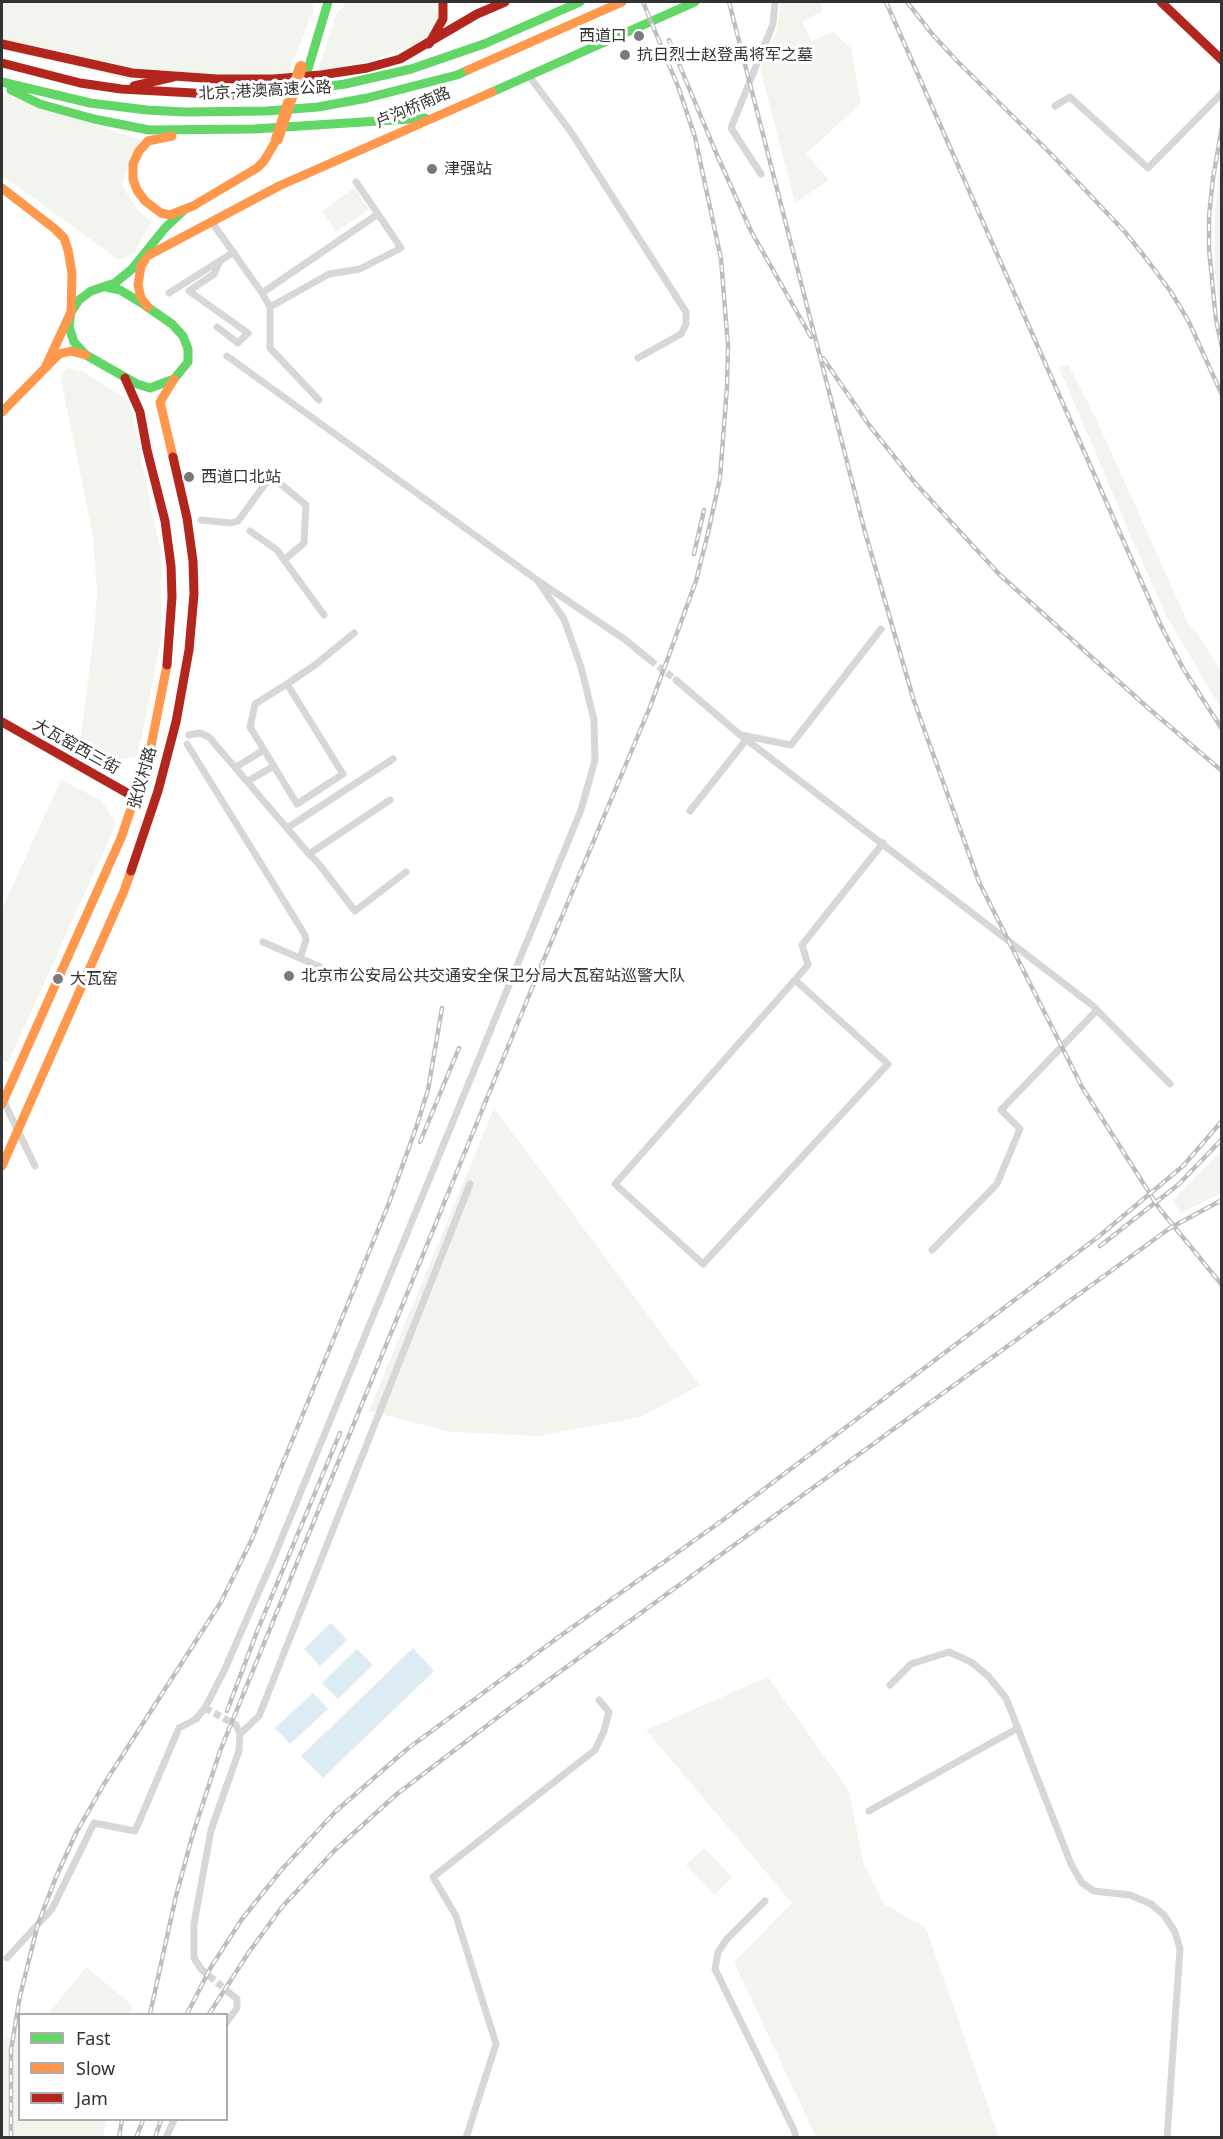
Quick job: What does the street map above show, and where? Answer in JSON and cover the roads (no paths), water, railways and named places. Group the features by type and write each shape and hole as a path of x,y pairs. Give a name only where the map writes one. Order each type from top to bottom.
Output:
{"main road":[{"path":"148,308 141,298 138,285 141,266 170,230 273,162 304,68 321,2"},
{"path":"326,14 328,2"},
{"path":"304,68 326,14 334,2"},
{"path":"429,44 443,19 443,2"},
{"path":"2,44 132,73 217,79 274,79 321,75 400,59 477,14 504,2"},
{"name":"北京-港澳高速公路","path":"2,63 80,83 121,89 230,95 274,94 345,84 411,69 484,44 580,2"},
{"name":"北京-港澳高速公路","path":"2,84 90,103 147,110 267,111 318,107 386,94 457,75 622,2"},
{"name":"卢沟桥南路","path":"150,255 211,220 299,176 695,2"},
{"path":"1161,2 1221,60"},
{"path":"121,89 173,77"},
{"path":"2,84 40,104 94,119 149,130 209,130 436,117"},
{"path":"209,130 148,141 139,151 133,164 137,190 145,201 161,213 170,215 184,210 257,168 281,139"},
{"path":"2,188 64,238 72,273 69,327 74,342 86,355"},
{"path":"45,366 79,300 91,291 106,287 132,269 165,228 184,210"},
{"path":"2,412 45,366 59,354 71,351 86,355 136,384 150,388 174,379 181,372 188,362 188,349 183,336 172,324 148,308 120,291 106,287"},
{"name":"张仪村路","path":"2,1100 103,881 136,798 149,756 166,674 171,607 171,566 165,521 140,412 125,378"},
{"name":"张仪村路","path":"2,1166 124,891 158,791 176,722 189,650 194,594 193,561 187,518 160,402 174,379"},
{"name":"大瓦窑西三街","path":"2,722 136,798"}],"street":[{"path":"760,174 731,128 773,24 776,2"},
{"path":"529,76 571,132 686,312 686,324 681,334 638,358"},
{"path":"1055,106 1070,97 1148,168 1221,93"},
{"path":"270,307 329,274 360,269 401,248 356,182"},
{"path":"262,293 378,214"},
{"path":"211,220 270,307 270,348 319,400"},
{"path":"169,293 234,252"},
{"path":"217,327 238,343 248,333 189,291 214,274 219,261"},
{"path":"227,356 537,580 627,641 650,660"},
{"path":"201,520 231,523 238,521 272,476 306,505 304,543 284,560"},
{"path":"250,531 277,550 324,615"},
{"path":"7,1958 52,1909 94,1823 135,1831 179,1728 196,1719 205,1708 224,1671 274,1557 581,810 596,760 594,720 581,667 564,619 537,580"},
{"path":"739,734 791,745 881,629"},
{"path":"287,684 343,774 297,804 250,727 255,704 315,665 354,633"},
{"path":"676,680 746,740 883,843 1097,1010 1170,1084"},
{"path":"189,735 200,733 209,737 318,863 355,911 406,872"},
{"path":"690,811 746,740"},
{"path":"187,744 305,935 306,940 300,958"},
{"path":"236,767 264,750"},
{"path":"287,828 393,759"},
{"path":"248,781 274,766"},
{"path":"309,854 390,800"},
{"path":"795,981 888,1064 703,1264 615,1184 808,965 802,945 883,843"},
{"path":"263,942 327,970"},
{"path":"932,1250 997,1184 1020,1129 1001,1110 1097,1010"},
{"path":"2,1100 34,1166"},
{"path":"240,1734 259,1716 470,1184"},
{"path":"890,1685 911,1664 949,1652 971,1662 988,1676 1006,1698 1071,1864 1082,1883 1094,1891 1130,1895 1151,1904 1164,1915 1175,1932 1180,1949 1167,2138"},
{"path":"466,2138 496,2044 456,1916 433,1877 596,1750 609,1712 600,1700"},
{"path":"201,1969 194,1958 194,1924 211,1830 239,1751 240,1734 236,1725"},
{"path":"869,1811 1017,1728"},
{"path":"765,1901 727,1939 718,1952 716,1969 796,2138"},
{"path":"228,2020 237,2008 237,1999 232,1995"},
{"path":"166,2138 174,2121"}],"tunnel":[{"path":"650,660 676,680"},
{"path":"205,1708 236,1725"},
{"path":"201,1969 232,1995"}],"railway":[{"path":"150,2013 176,1896 192,1837 220,1751 539,971 650,707 696,581 708,533 720,478 727,387 728,346 721,259 695,137 679,89 643,2"},
{"path":"729,2 865,532 914,701 979,882 1082,1087 1159,1208 1222,1285"},
{"path":"886,2 1161,626 1184,670 1222,729"},
{"path":"907,2 956,60 1053,156 1125,232 1171,292 1189,322 1222,395"},
{"path":"669,40 751,231 811,337"},
{"path":"1222,127 1209,216 1209,249 1216,320 1222,347"},
{"path":"823,358 869,425 916,484 999,574 1222,771"},
{"path":"694,554 704,510"},
{"path":"11,2138 11,2050 20,1996 38,1924 76,1833 104,1784 221,1602 252,1539 389,1203 416,1128 428,1090 442,1008"},
{"path":"420,1142 459,1048"},
{"path":"188,2013 211,1967 242,1919 283,1868 336,1811 406,1750 560,1636 723,1520 1098,1237 1183,1166 1222,1121"},
{"path":"1100,1246 1179,1184 1222,1139"},
{"path":"210,2013 249,1952 282,1907 335,1850 397,1794 506,1711 1170,1228 1222,1200"},
{"path":"227,1711 258,1629 340,1433"},
{"path":"119,2138 122,2121"},
{"path":"136,2138 143,2121"},
{"path":"155,2138 161,2121"}],"place":[{"name":"西道口","path":"639,36"},
{"name":"抗日烈士赵登禹将军之墓","path":"625,55"},
{"name":"津强站","path":"432,169"},
{"name":"西道口北站","path":"189,477"},
{"name":"北京市公安局公共交通安全保卫分局大瓦窑站巡警大队","path":"289,976"},
{"name":"大瓦窑","path":"58,979"}]}
